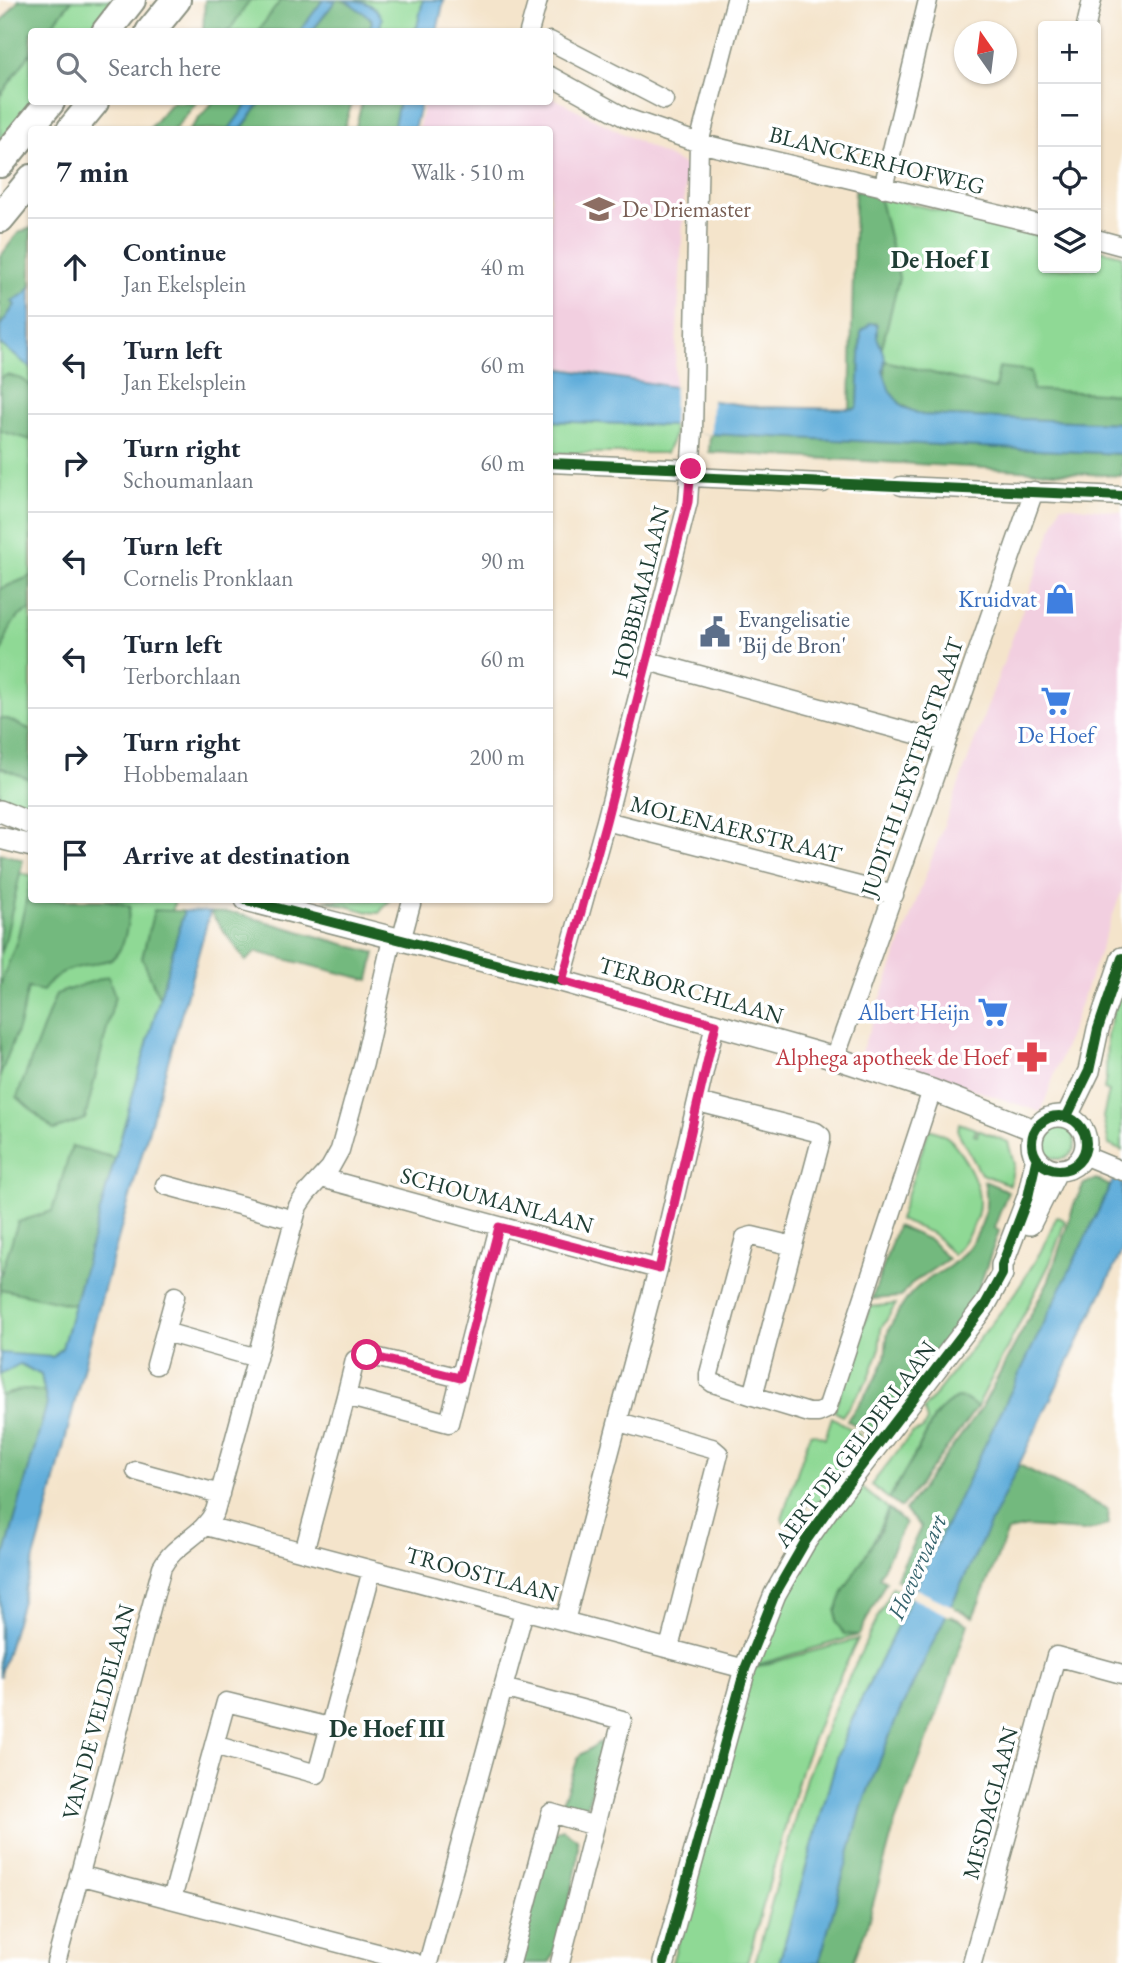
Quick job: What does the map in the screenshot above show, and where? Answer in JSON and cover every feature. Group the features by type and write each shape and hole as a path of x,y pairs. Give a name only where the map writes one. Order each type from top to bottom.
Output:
{"highway":[{"path":"109,28 131,0"},
{"path":"30,126 48,105"},
{"path":"74,126 91,105"},
{"path":"0,163 28,129"},
{"path":"0,218 28,183"},
{"path":"0,231 28,210"}],"street":[{"path":"531,28 538,0"},
{"name":"HOBBEMALAAN","path":"562,981 688,502 693,431 699,143 736,0"},
{"path":"883,188 928,0"},
{"path":"1087,21 1092,0"},
{"path":"553,43 664,100"},
{"name":"BLANCKERHOFWEG","path":"553,78 626,118 699,143 883,188 1038,219"},
{"path":"1101,240 1122,246"},
{"path":"553,463 823,483"},
{"path":"901,486 1122,496"},
{"name":"JUDITH LEYSTERSTRAAT","path":"835,1058 1034,491"},
{"path":"648,661 945,742"},
{"path":"0,811 28,822"},
{"name":"MOLENAERSTRAAT","path":"606,821 894,895"},
{"path":"0,838 28,845"},
{"name":"TERBORCHLAAN","path":"257,903 562,981 835,1058 932,1090 1034,1130"},
{"name":"VAN DE VELDELAAN","path":"56,1963 162,1567 168,1556 206,1526 215,1511 298,1206 337,1157 397,940 411,903"},
{"path":"1068,1116 1089,1071 1097,1029 1122,958"},
{"path":"565,1621 659,1269 716,1024"},
{"name":"AERT DE GELDERLAAN","path":"753,1396 809,1413 827,1409 932,1090"},
{"path":"698,1102 816,1132 821,1136 793,1247 753,1396 713,1383 709,1380 709,1374 745,1238 752,1236 793,1247"},
{"path":"1052,1116 1068,1116 1078,1122 1085,1132 1083,1156 1070,1168 1057,1170 1036,1161 1031,1145 1034,1130 1039,1123 1052,1116"},
{"path":"1083,1156 1120,1170"},
{"name":"AERT DE GELDERLAAN","path":"1002,1274 1002,1265 1028,1197 1036,1161"},
{"name":"AERT DE GELDERLAAN","path":"664,1963 745,1669 764,1617 805,1542 985,1306 1002,1274 1011,1267 1057,1170"},
{"name":"SCHOUMANLAAN","path":"322,1178 659,1269"},
{"path":"165,1185 294,1220"},
{"path":"346,1396 449,1423 499,1227"},
{"path":"156,1365 175,1296"},
{"path":"165,1332 257,1358"},
{"path":"304,1552 355,1360 367,1355 460,1378"},
{"path":"619,1422 712,1448 719,1454 668,1648"},
{"path":"136,1471 220,1494"},
{"name":"TROOSTLAAN","path":"206,1526 745,1669"},
{"path":"214,1745 317,1774 372,1570"},
{"path":"428,1963 524,1611"},
{"name":"MESDAGLAAN","path":"972,1963 1056,1656 1122,1674"},
{"path":"503,1688 622,1720 560,1963"},
{"path":"172,1899 226,1702 329,1727"},
{"path":"511,1963 551,1813 595,1826"},
{"path":"79,1875 415,1963"}],"shaded area":[{"path":"553,98 686,166 674,387 553,366 553,126 419,126 423,105 553,105"},
{"name":"De Hoef","path":"1061,505 1122,512 1122,890 1041,1112 861,1052"}],"green space":[{"path":"19,0 72,0 49,28 28,28 28,56 0,96 0,23"},
{"path":"72,0 119,0 96,28 50,28"},
{"path":"205,0 250,0 231,28 203,28"},
{"path":"217,0 423,0 417,28 206,28"},
{"path":"281,0 323,0 302,28 260,28"},
{"path":"336,0 352,4 372,22 370,28 315,28"},
{"path":"28,56 28,105 35,105 0,148 0,96"},
{"path":"169,105 195,105 177,126 152,126"},
{"path":"210,105 247,105 231,126 192,126"},
{"path":"259,105 351,105 345,126 244,126"},
{"path":"361,105 398,105 394,126 356,126"},
{"path":"855,190 879,196 899,278 881,351 875,323 861,332 858,405 856,409 850,410"},
{"path":"879,196 1038,235 1038,273 1101,273 1101,250 1122,255 1120,394 1033,390 999,368 995,389 885,361 881,351 899,278"},
{"path":"28,229 28,290 12,301 15,305 0,326 0,257 18,233"},
{"path":"28,238 28,814 0,801 0,271"},
{"path":"885,361 995,389 999,367 1031,371 1033,390 1122,394 1122,423 922,415 905,407 888,388"},
{"path":"7,375 28,384 28,439 0,431 0,378"},
{"path":"553,421 673,426 674,435 666,453 553,453"},
{"path":"710,434 1122,454 1122,476 709,452"},
{"path":"28,577 28,611 14,622 0,656 0,589"},
{"path":"0,719 8,719 28,729 28,779 0,767"},
{"path":"0,853 23,860 0,954"},
{"path":"0,870 28,875 28,903 174,903 152,982 160,999 115,1158 104,1155 64,1303 74,1305 62,1348 53,1357 49,1357 42,1381 44,1392 39,1391 0,1534"},
{"path":"28,892 28,903 118,903 130,906 123,941 112,959 66,971 54,978 43,991 28,988 19,1026 0,1076 0,986 17,940"},
{"path":"335,903 387,903 379,913"},
{"path":"154,910 184,911 160,999 142,958"},
{"path":"210,912 236,913 375,953 369,980 256,952 246,961"},
{"path":"108,976 115,996 85,1119 54,1130 17,1097 56,994"},
{"path":"1122,981 1122,1151 1109,1145 1103,1117 1109,1091 1104,1089 1107,1034"},
{"path":"959,1123 976,1129 974,1135 977,1136 978,1130 1008,1142 1014,1164 1010,1185 981,1174 958,1132"},
{"path":"1059,1127 1070,1132 1075,1143 1070,1154 1059,1159 1048,1154 1043,1143 1048,1132"},
{"path":"929,1129 947,1137 954,1144 977,1186 979,1198 976,1220 953,1255 934,1234 899,1220"},
{"path":"72,1146 115,1158 74,1305 0,1289 0,1277 18,1222 52,1211"},
{"path":"1096,1179 1110,1186 916,1589 896,1579 921,1527 905,1511 982,1407 1049,1280 1075,1202 1084,1184"},
{"path":"984,1181 1008,1191 994,1228 999,1231 971,1310 872,1437 847,1420 884,1361 889,1329 907,1299 923,1283 960,1257 975,1238 986,1205"},
{"path":"1057,1216 1065,1221 1050,1263 977,1407 965,1399 936,1414 889,1499 871,1485 912,1433 922,1430 927,1421 924,1409 1017,1291 1041,1251"},
{"path":"897,1226 930,1240 948,1259 911,1284 901,1297 872,1299"},
{"path":"896,1304 881,1329 879,1351 868,1380 842,1416 834,1411 870,1307"},
{"path":"24,1389 44,1392 47,1404 0,1572 0,1396"},
{"path":"957,1398 965,1399 977,1407 901,1508 889,1499 933,1421 943,1408"},
{"path":"832,1417 860,1435 842,1459 849,1465 821,1501 812,1505 808,1503 793,1526 784,1523 782,1518 810,1434 825,1438"},
{"path":"1017,1464 1107,1509 1109,1525 1084,1531 1027,1527 1008,1531 973,1617 951,1606"},
{"path":"857,1484 888,1509 836,1622 844,1634 859,1635 753,1666 787,1585"},
{"path":"888,1509 905,1523 879,1577 886,1581 859,1635 844,1634 836,1622 836,1611 844,1590 880,1531"},
{"path":"892,1587 912,1597 853,1716 838,1755 779,1963 755,1963 806,1778 835,1707"},
{"path":"946,1614 968,1624 940,1707 895,1823 867,1926 853,1963 819,1963 863,1803 898,1715"},
{"path":"858,1639 827,1703 801,1770 747,1963 672,1963 752,1668"},
{"path":"600,1742 602,1752 585,1814 561,1806 579,1756"},
{"path":"563,1829 577,1839 577,1864 552,1958 549,1963 520,1963 540,1869 556,1831"}],"water":[{"path":"323,0 336,0 314,28 302,28"},
{"path":"345,0 362,2 376,9 382,19 380,28 370,28 371,18"},
{"path":"423,0 444,0 438,28 417,28"},
{"path":"247,105 259,105 243,126 231,126"},
{"path":"398,105 420,105 415,126 394,126"},
{"path":"28,290 28,366 0,344 0,326 15,305 12,301"},
{"path":"871,323 877,325 877,337 885,358 883,371 890,392 903,407 922,415 1122,423 1122,454 710,434 673,426 553,421 553,367 674,387 707,400 759,407 855,409 858,405 861,332"},
{"path":"184,911 210,912 97,1314 44,1524 0,1677 0,1572 47,1404 41,1375 20,1364 0,1375 0,1353 53,1357 62,1348"},
{"path":"1122,1162 1122,1251 898,1715 863,1803 819,1963 779,1963 838,1755 853,1717"}],"pier":[{"path":"674,386 712,399 711,435 673,427"},
{"path":"912,1587 954,1607 949,1616 908,1596"}],"cycle path":[{"path":"553,463 691,469 691,477 1122,496"},
{"path":"258,903 561,981"},
{"path":"1067,1116 1089,1071 1098,1029 1122,958"},
{"path":"1064,1116 1074,1120 1082,1128 1086,1143 1082,1158 1074,1166 1054,1170 1044,1166 1036,1158 1032,1138 1036,1128 1044,1120 1064,1116"},
{"path":"664,1963 745,1669 775,1594 805,1542 829,1508 985,1305 1002,1274 1002,1265 1028,1197 1036,1161"}],"place":[{"name":"De Driemaster","path":"599,209"},
{"name":"Kruidvat","path":"1060,599"},
{"name":"Evangelisatie 'Bij de Bron'","path":"715,632"},
{"name":"De Hoef","path":"1056,701"},
{"name":"Albert Heijn","path":"993,1012"},
{"name":"Alphega apotheek de Hoef","path":"1032,1057"}],"district":[{"name":"De Hoef I","path":"940,260"},
{"name":"De Hoef III","path":"387,1729"}],"route":[{"path":"367,1355 460,1378 499,1227 659,1269 716,1024 562,981 648,661 688,502 691,469"}],"water label":[{"name":"Hoevervaart","path":"917,1567"}]}
